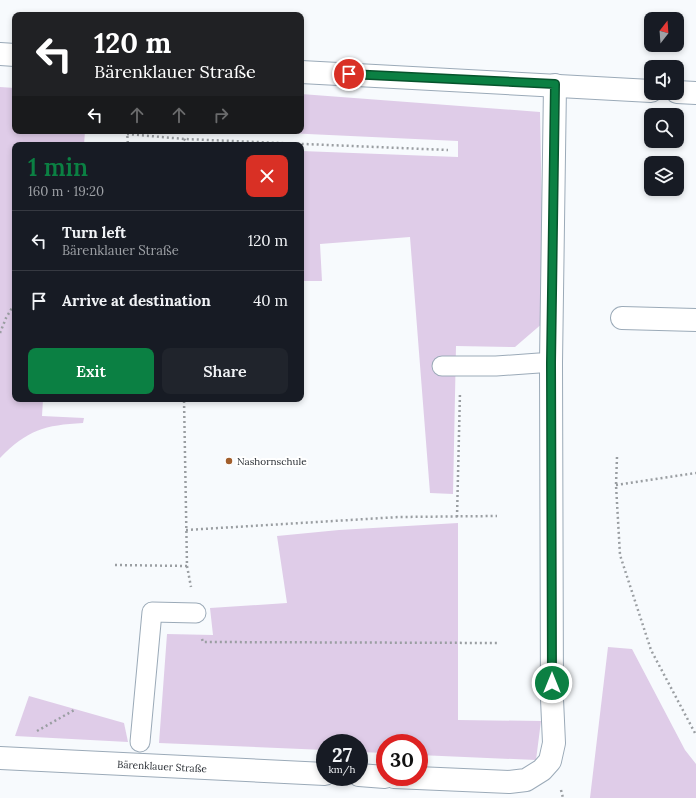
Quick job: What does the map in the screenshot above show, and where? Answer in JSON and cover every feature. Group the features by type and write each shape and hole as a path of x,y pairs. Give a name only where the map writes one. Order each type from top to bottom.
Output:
{"street":[{"path":"0,54 12,55"},
{"path":"304,72 644,90"},
{"path":"428,778 509,782 526,780 542,770 550,761 554,743 552,699 551,363 555,84"},
{"path":"684,92 696,93"},
{"path":"622,318 696,320"},
{"name":"Bärenklauer Straße","path":"0,758 316,774"}],"lane":[{"path":"451,366 496,366 551,363"},
{"path":"140,742 152,612 196,613"}],"path":[{"path":"136,134 184,139 256,142"},
{"path":"304,144 448,150"},
{"path":"0,334 6,318 12,308"},
{"path":"451,366 457,517"},
{"path":"184,402 187,566 203,642 498,643"},
{"path":"617,457 616,485 620,555 651,650 696,735"},
{"path":"616,485 696,473"},
{"path":"186,530 399,517 497,516"},
{"path":"114,565 187,566"},
{"path":"37,731 76,709"}],"shaded area":[{"path":"0,87 12,88 12,134 85,134 84,142 12,142 12,402 43,402 42,416 84,418 83,423 58,425 37,431 19,441 0,458"},
{"path":"304,94 540,112 544,322 515,347 456,346 453,494 430,493 410,237 320,244 322,281 304,281 304,151 458,157 458,141 304,134"},
{"path":"458,523 458,720 541,721 536,760 428,755 428,734 376,734 376,753 368,752 368,734 316,734 316,750 159,743 167,634 213,635 210,608 287,603 277,536 339,530"},
{"path":"608,647 632,649 685,750 696,764 696,798 590,798"},
{"path":"29,696 124,723 128,742 15,736"}],"place":[{"name":"Nashornschule","path":"229,461"}],"route":[{"path":"349,74 555,84 551,363 552,683"}]}
